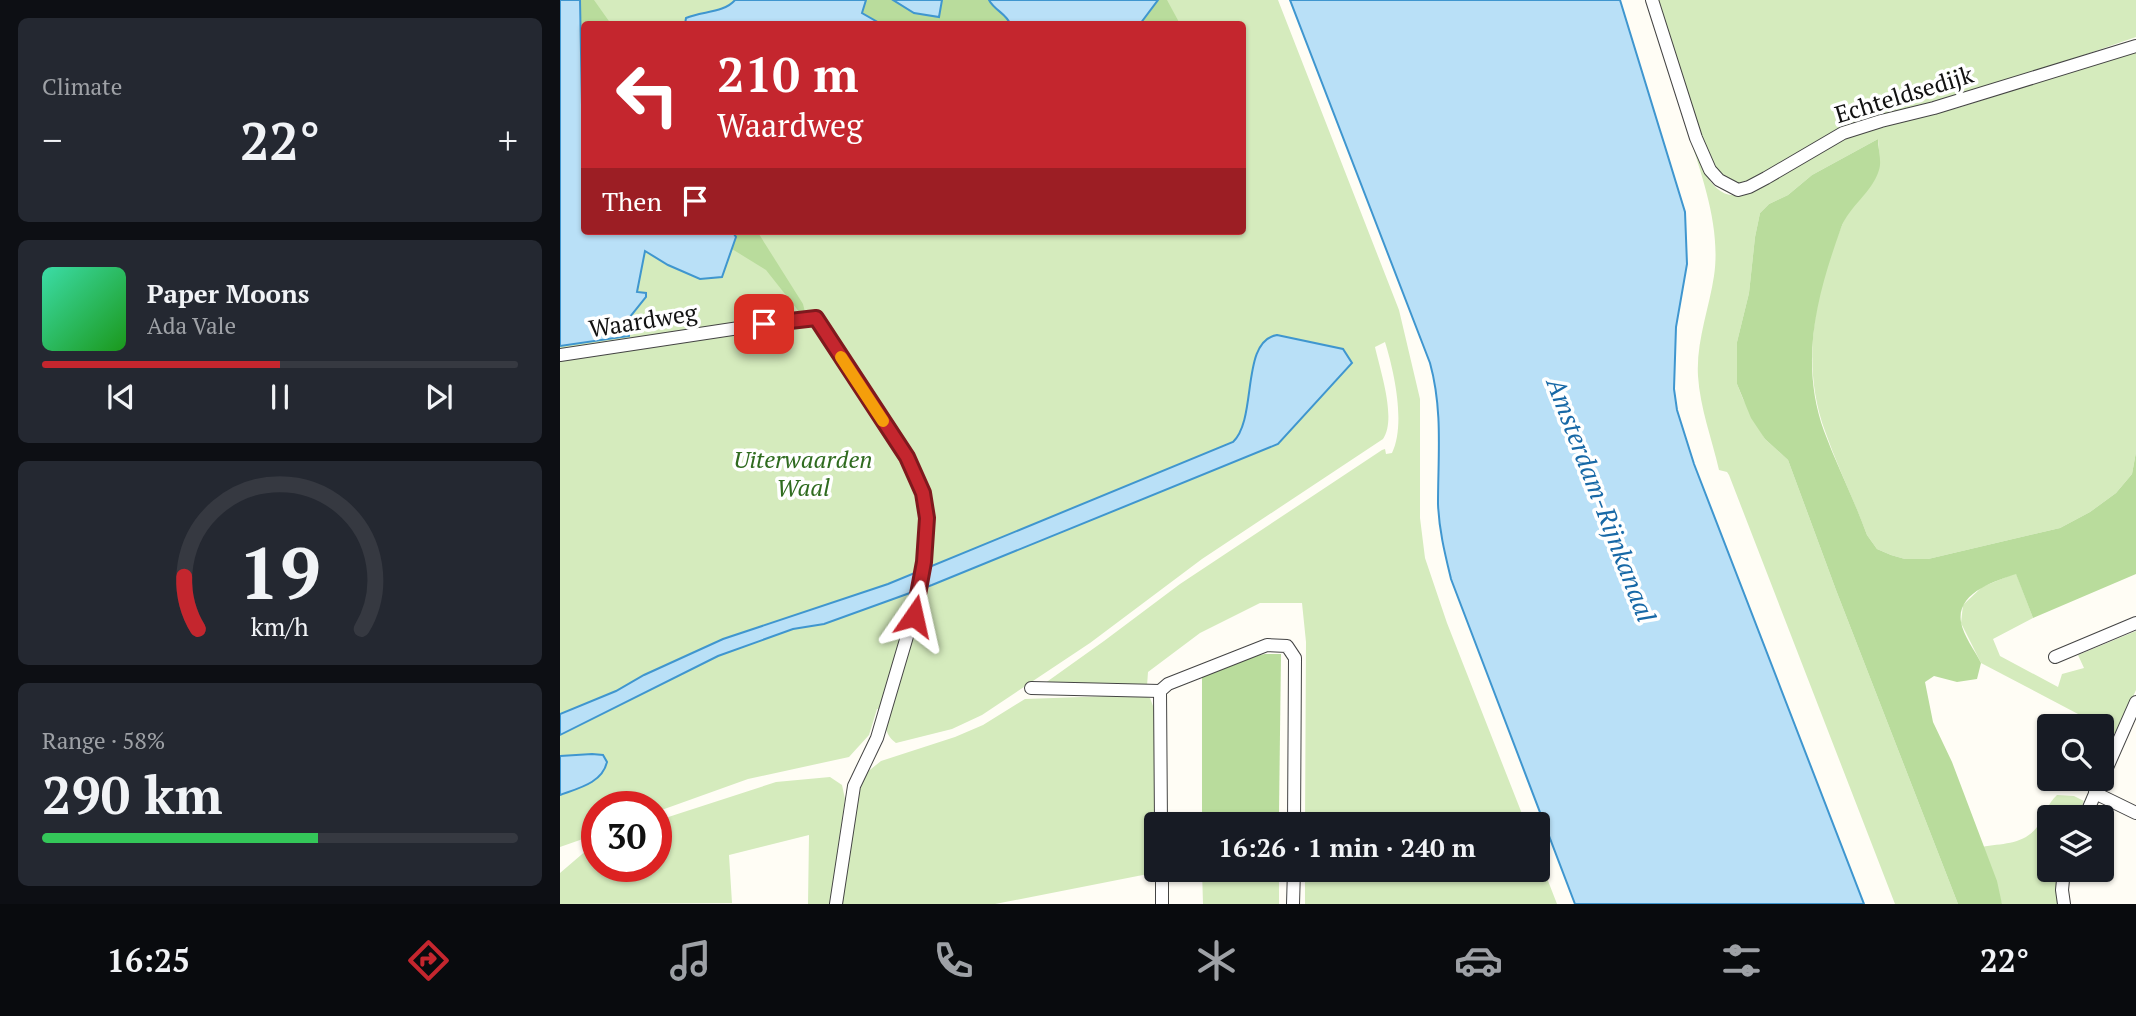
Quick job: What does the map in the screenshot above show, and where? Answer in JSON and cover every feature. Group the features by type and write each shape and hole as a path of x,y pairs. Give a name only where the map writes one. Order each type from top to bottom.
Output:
{"street":[{"name":"Echteldsedijk","path":"1652,0 1705,160 1719,180 1738,190 1766,178 1843,132 1934,108 2136,46"},
{"name":"Waardweg","path":"560,355 816,318 907,457 923,493 927,518 924,562 918,598 877,738 855,786 836,904"},
{"path":"2055,657 2136,623"},
{"path":"1031,688 1160,691 1168,684 1267,645 1287,646 1295,658 1294,812"},
{"path":"1160,691 1161,812"},
{"path":"2114,752 2136,702"},
{"path":"2090,805 2095,793 2136,813"},
{"path":"1162,882 1162,904"},
{"path":"1293,904 1294,882"},
{"path":"2063,882 2064,904"}],"green space":[{"name":"Uiterwaarden Waal","path":"560,0 1278,0 1399,310 1420,399 1420,518 1425,558 1447,623 1521,812 1305,812 1306,642 1302,603 1260,603 1200,633 1148,672 1147,686 1041,686 1180,584 1382,450 1385,449 1386,454 1392,453 1396,441 1398,413 1395,382 1385,342 1375,347 1388,407 1387,430 1383,439 1202,559 1090,643 982,715 952,729 896,743 886,728 887,709 877,709 869,735 849,757 748,779 672,806 672,791 581,791 581,840 560,847"},
{"path":"580,0 594,0 609,21 581,21 581,53"},
{"path":"866,0 893,0 914,13 939,16 942,0 989,0 1008,21 876,21 862,13"},
{"path":"1158,0 1167,0 1178,21 1142,21"},
{"path":"1657,0 2136,0 2136,37 1965,96 1895,113 1747,184 1741,184 1726,178 1710,162"},
{"path":"2136,50 2136,452 2132,474 2116,493 2090,512 2060,528 1928,559 1905,559 1877,549 1867,535 1825,431 1817,405 1812,352 1818,299 1825,273 1843,223 1850,210 1870,187 1878,169 1878,139 1812,175 1760,213 1749,293 1737,342 1737,384 1765,439 1788,460 1958,904 1895,904 1729,475 1719,470 1698,376 1701,338 1714,276 1715,240 1709,204 1689,135 1712,183 1727,194 1737,195 1847,135 1878,125 1958,108"},
{"path":"1878,139 1880,159 1876,178 1849,213 1832,253 1818,303 1812,354 1817,405 1824,431 1867,535 1877,549 1905,559 1928,559 2060,528 2090,512 2116,493 2132,474 2136,452 2136,574 2033,618 2016,574 1988,585 1971,596 1961,612 1964,632 1981,663 1977,679 1957,682 1934,676 1925,682 1933,722 1952,762 1997,881 2002,904 1958,904 1788,460 1765,439 1751,418 1737,384 1737,342 1749,293 1760,213 1812,175"},
{"path":"735,235 760,235 803,304 805,312 800,313 766,270 732,249"},
{"path":"2016,573 2033,618 1993,639 2000,656 2058,687 2062,674 2084,668 2078,655 2136,631 2136,690 2116,734 2114,714 2078,714 1981,663 1961,623 1963,605 1982,587"},
{"path":"1281,654 1279,812 1202,812 1202,675 1255,656"},
{"path":"1139,695 1150,698 1156,714 1157,812 1144,812 1144,875 995,904 839,904 861,777 881,761 983,725 1025,699"},
{"path":"830,777 842,785 845,799 830,904 808,904 809,835 729,855 732,903 560,904 560,873 581,855 581,882 672,882 672,816 776,782"},
{"path":"2057,795 2074,796 2084,801 2082,805 2049,805"},
{"path":"2037,827 2037,882 2058,882 2057,904 2002,904 1982,847 2014,842"},
{"path":"1202,882 1279,882 1279,904 1203,904"},
{"path":"1305,882 1548,882 1557,904 1305,904"}],"water":[{"path":"560,0 580,0 581,235 736,237 722,277 700,279 645,251 637,292 646,293 646,297 629,318 629,336 560,346"},
{"path":"735,0 866,0 862,13 876,21 686,21 686,18 719,10"},
{"path":"893,0 942,0 939,17 914,13"},
{"path":"989,0 1158,0 1142,21 1008,21"},
{"name":"Amsterdam-Rijnkanaal","path":"1290,0 1620,0 1685,212 1687,264 1676,327 1674,389 1677,410 1694,464 1864,904 1575,904 1550,838 1550,812 1540,812 1451,579 1438,504 1439,433 1437,398 1430,363"},
{"path":"1277,335 1343,349 1352,363 1278,444 932,585 824,624 793,629 718,656 560,735 560,714 616,691 644,675 723,639 888,584 1233,442 1241,431 1258,351 1266,340"},
{"path":"603,755 607,762 600,775 589,784 560,795 560,756"}],"slow traffic":[{"path":"841,357 883,421"}],"route":[{"path":"764,324 816,318 907,457 923,493 927,518 924,562 914,616"}]}
